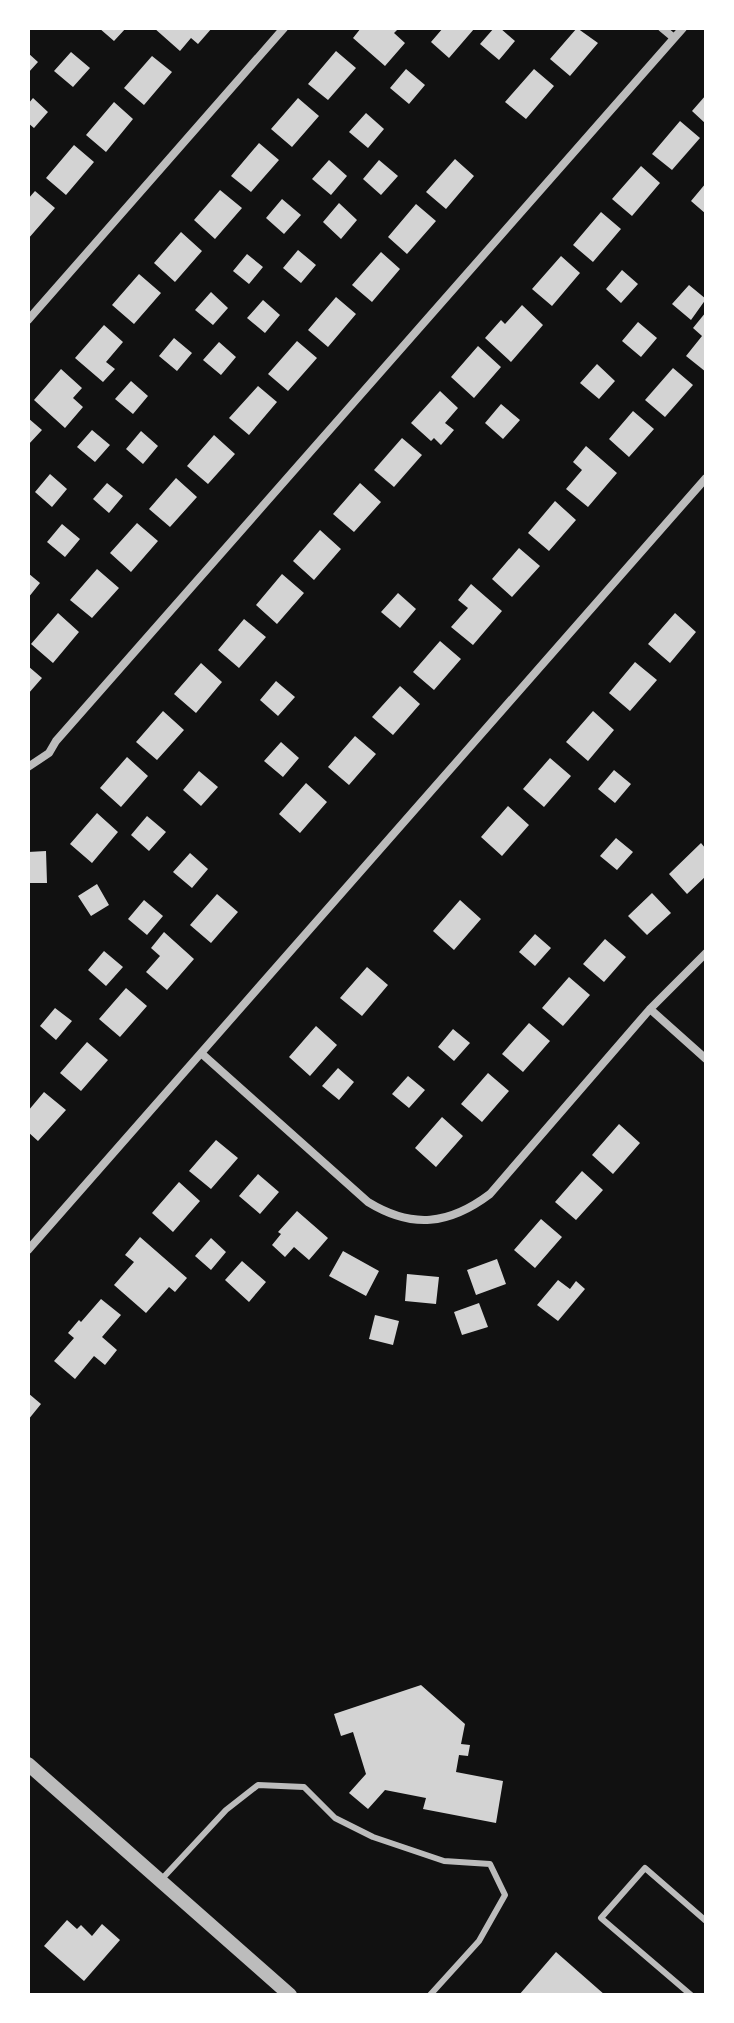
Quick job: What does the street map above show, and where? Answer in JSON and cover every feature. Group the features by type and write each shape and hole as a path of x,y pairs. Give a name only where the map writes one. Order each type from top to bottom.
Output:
{"street":[{"path":"28,320 284,28"},
{"path":"662,28 674,38"},
{"path":"28,767 49,753 56,741 683,28"},
{"path":"28,1250 706,478"},
{"path":"201,1053 368,1202 399,1218 430,1220 464,1212 490,1194 650,1009 706,953"},
{"path":"650,1009 706,1059"},
{"path":"28,1764 290,1995"}],"lane":[{"path":"160,1881 226,1810 258,1785 304,1787 335,1818 373,1837 444,1861 490,1864 505,1895 479,1941 430,1995"},
{"path":"688,1994 601,1918 645,1868 706,1921"}],"building":[{"path":"99,28 126,28 114,41"},
{"path":"154,28 212,28 198,44 191,38 180,51"},
{"path":"361,28 399,28 394,33 405,43 385,66 353,38"},
{"path":"443,28 474,29 449,58 431,42"},
{"path":"494,28 500,28 515,41 499,60 480,44"},
{"path":"577,28 598,43 570,76 550,59"},
{"path":"336,51 356,68 328,100 308,84"},
{"path":"71,52 90,68 73,87 54,71"},
{"path":"28,53 38,62 28,73"},
{"path":"152,56 172,72 144,105 124,88"},
{"path":"406,69 425,85 409,104 390,88"},
{"path":"534,69 554,86 526,119 505,102"},
{"path":"706,95 706,124 692,111"},
{"path":"33,98 48,112 34,128 28,123 28,104"},
{"path":"298,98 319,116 292,147 271,129"},
{"path":"114,102 133,119 106,152 86,135"},
{"path":"366,113 384,129 368,148 349,132"},
{"path":"680,121 700,138 672,170 652,154"},
{"path":"259,143 279,160 251,192 231,176"},
{"path":"74,145 94,162 66,195 46,178"},
{"path":"455,159 474,176 446,209 426,192"},
{"path":"329,160 347,176 331,195 312,179"},
{"path":"379,160 398,176 381,195 363,179"},
{"path":"641,166 660,183 632,216 612,199"},
{"path":"706,183 706,214 691,201"},
{"path":"220,190 242,208 215,239 194,220"},
{"path":"35,191 55,208 28,239 28,199"},
{"path":"282,199 301,215 284,234 266,218"},
{"path":"339,203 357,220 341,239 323,222"},
{"path":"416,204 436,221 407,254 388,237"},
{"path":"601,212 621,229 593,262 573,245"},
{"path":"181,232 202,251 175,282 154,263"},
{"path":"298,250 316,265 301,283 283,268"},
{"path":"381,252 400,269 372,302 352,285"},
{"path":"247,254 263,267 249,284 233,271"},
{"path":"561,256 580,273 552,306 532,289"},
{"path":"622,270 638,284 621,303 606,289"},
{"path":"139,274 161,293 134,324 112,305"},
{"path":"689,285 706,299 691,320 672,304"},
{"path":"211,292 228,308 213,325 195,310"},
{"path":"336,297 356,314 328,347 308,330"},
{"path":"263,300 280,315 265,333 247,318"},
{"path":"522,305 543,325 511,362 485,338 501,320 505,324"},
{"path":"706,312 706,372 686,356 702,336 693,328"},
{"path":"638,322 657,338 641,357 622,341"},
{"path":"104,325 123,342 106,362 115,369 103,382 75,358"},
{"path":"174,338 192,353 177,371 159,356"},
{"path":"297,341 317,358 288,391 268,374"},
{"path":"219,342 236,357 221,375 203,360"},
{"path":"478,346 501,367 474,398 451,377"},
{"path":"597,364 615,381 599,399 580,383"},
{"path":"673,368 693,385 665,417 645,400"},
{"path":"61,369 82,388 73,398 83,407 65,428 34,400"},
{"path":"131,381 148,396 133,414 115,399"},
{"path":"258,386 277,402 249,435 229,418"},
{"path":"440,391 458,408 445,423 454,430 441,445 434,438 431,441 411,423"},
{"path":"501,404 520,420 503,439 485,423"},
{"path":"633,411 654,429 629,457 609,439"},
{"path":"28,418 42,430 28,445"},
{"path":"92,430 110,445 95,462 77,447"},
{"path":"141,431 158,446 143,464 126,449"},
{"path":"214,435 235,454 208,484 187,466"},
{"path":"402,438 422,455 394,487 374,470"},
{"path":"586,446 617,473 588,507 566,489 582,470 573,462"},
{"path":"50,474 67,489 52,507 35,492"},
{"path":"176,478 197,497 170,527 149,509"},
{"path":"107,483 123,496 109,513 93,499"},
{"path":"360,483 381,502 354,532 333,514"},
{"path":"555,501 576,520 549,551 528,533"},
{"path":"137,523 158,541 131,572 110,553"},
{"path":"62,524 80,539 65,557 47,542"},
{"path":"320,530 341,549 314,580 293,561"},
{"path":"519,548 540,566 512,597 492,579"},
{"path":"97,569 119,588 92,618 70,600"},
{"path":"28,573 40,583 28,598"},
{"path":"282,574 304,593 277,624 256,605"},
{"path":"471,584 502,611 473,645 451,627 468,608 458,600"},
{"path":"398,593 416,609 400,628 381,612"},
{"path":"58,613 79,632 53,663 31,644"},
{"path":"675,613 696,632 670,663 648,644"},
{"path":"244,619 266,637 239,668 218,650"},
{"path":"440,641 461,659 434,690 413,672"},
{"path":"635,662 657,680 630,711 609,693"},
{"path":"201,663 222,682 196,713 174,694"},
{"path":"28,666 42,678 28,694"},
{"path":"276,681 295,697 278,716 260,700"},
{"path":"400,686 420,704 393,735 372,717"},
{"path":"163,711 184,730 157,760 136,742"},
{"path":"593,711 614,730 588,761 566,742"},
{"path":"355,736 376,754 349,785 328,767"},
{"path":"281,742 299,758 283,777 264,761"},
{"path":"127,757 148,776 121,807 100,788"},
{"path":"550,758 571,776 544,807 523,789"},
{"path":"614,770 631,784 615,803 598,789"},
{"path":"199,771 218,787 201,806 183,790"},
{"path":"306,783 327,802 300,833 279,814"},
{"path":"508,806 529,825 502,856 481,837"},
{"path":"97,813 118,832 92,863 70,844"},
{"path":"147,816 166,832 149,851 131,835"},
{"path":"616,838 633,852 617,870 600,856"},
{"path":"701,843 706,849 706,876 687,894 669,874"},
{"path":"46,851 47,883 28,883 28,852"},
{"path":"190,853 208,869 192,888 173,872"},
{"path":"97,884 109,905 91,916 78,896"},
{"path":"652,893 671,913 647,935 628,916"},
{"path":"217,894 238,912 211,943 190,925"},
{"path":"144,900 163,916 147,935 128,919"},
{"path":"460,900 481,919 454,950 433,931"},
{"path":"164,932 194,959 167,990 146,972 160,956 151,948"},
{"path":"535,934 551,948 535,966 519,952"},
{"path":"605,939 626,957 604,982 583,964"},
{"path":"104,951 123,967 106,986 88,970"},
{"path":"367,967 388,985 362,1016 340,998"},
{"path":"569,977 590,995 563,1026 542,1008"},
{"path":"126,988 147,1006 120,1037 99,1019"},
{"path":"55,1008 72,1021 56,1040 40,1026"},
{"path":"529,1023 550,1041 523,1072 502,1054"},
{"path":"316,1026 337,1045 310,1076 289,1057"},
{"path":"453,1029 470,1043 454,1061 438,1047"},
{"path":"87,1042 108,1060 81,1091 60,1073"},
{"path":"338,1068 354,1082 339,1100 322,1086"},
{"path":"488,1073 509,1091 482,1122 461,1104"},
{"path":"408,1076 425,1090 409,1108 392,1094"},
{"path":"44,1092 66,1110 38,1141 28,1132 28,1111"},
{"path":"442,1117 463,1136 436,1167 415,1148"},
{"path":"619,1124 640,1143 613,1174 592,1155"},
{"path":"216,1140 238,1158 211,1189 189,1171"},
{"path":"582,1171 603,1190 576,1220 555,1202"},
{"path":"258,1174 279,1192 260,1214 239,1196"},
{"path":"179,1182 200,1201 173,1232 152,1213"},
{"path":"297,1211 328,1238 309,1260 294,1247 285,1257 272,1245 281,1234 278,1232"},
{"path":"541,1219 562,1237 535,1268 514,1250"},
{"path":"140,1237 187,1278 175,1292 169,1287 146,1313 114,1285 134,1262 125,1255"},
{"path":"211,1238 226,1252 211,1270 195,1256"},
{"path":"343,1251 379,1271 366,1296 329,1276"},
{"path":"497,1259 506,1284 476,1295 467,1270"},
{"path":"242,1261 266,1282 249,1302 225,1280"},
{"path":"407,1274 439,1277 436,1304 405,1301"},
{"path":"558,1280 570,1289 576,1281 585,1289 558,1321 537,1305"},
{"path":"101,1299 121,1315 102,1337 117,1350 105,1365 94,1356 75,1379 54,1361 74,1338 68,1333"},
{"path":"479,1303 488,1327 462,1335 454,1312"},
{"path":"375,1315 399,1321 393,1345 369,1339"},
{"path":"28,1393 41,1404 28,1420"},
{"path":"421,1685 465,1724 461,1744 470,1745 468,1756 459,1755 456,1772 503,1781 496,1823 423,1809 426,1798 385,1790 368,1809 349,1793 366,1774 353,1732 341,1736 334,1714"},
{"path":"67,1920 77,1929 81,1925 92,1936 102,1924 120,1940 84,1981 44,1946"},
{"path":"556,1952 605,1995 519,1995"}]}
